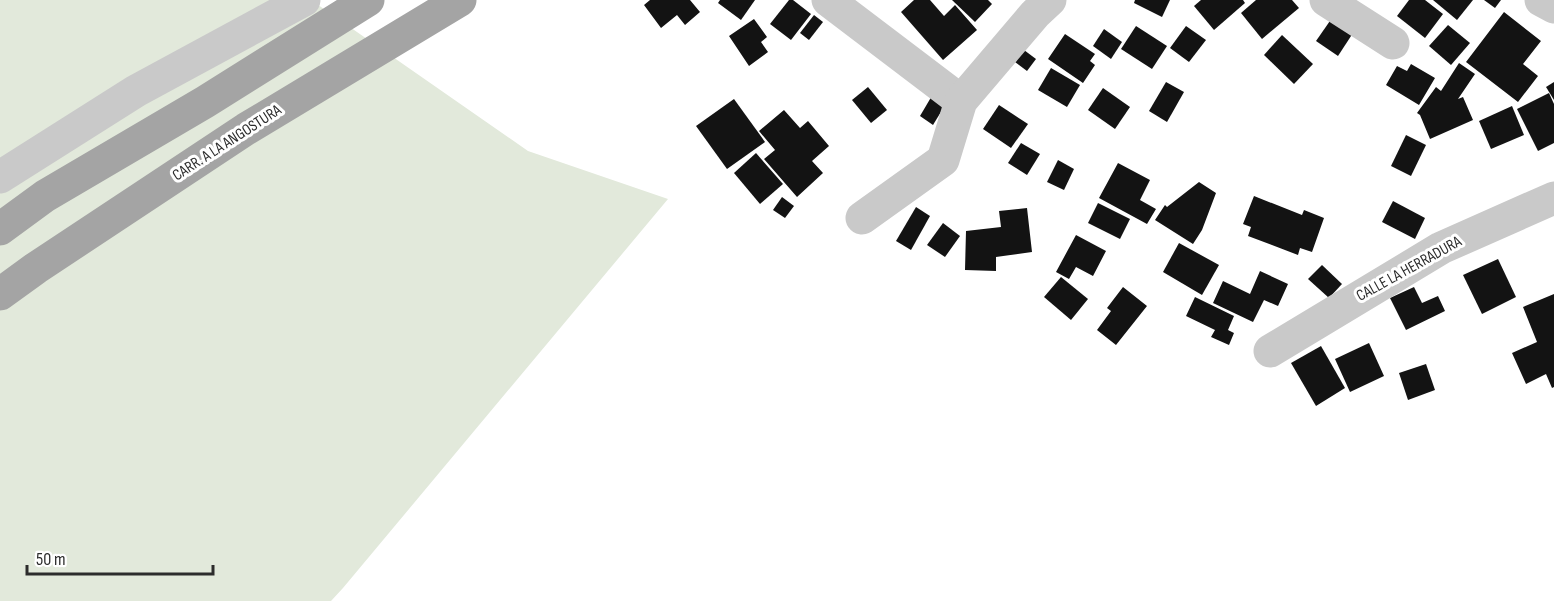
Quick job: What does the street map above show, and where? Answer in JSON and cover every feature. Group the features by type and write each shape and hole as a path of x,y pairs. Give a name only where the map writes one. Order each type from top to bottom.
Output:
{"main road":[{"path":"0,229 45,196 205,102 368,0"},
{"name":"CARR. A LA ANGOSTURA","path":"0,294 246,129 460,0"}],"street":[{"path":"0,177 136,91 304,0"},
{"path":"828,0 962,101"},
{"path":"862,218 943,160 962,101 1035,14 1050,0"},
{"path":"1326,0 1393,43"},
{"path":"1541,0 1554,7"},
{"name":"CALLE LA HERRADURA","path":"1270,351 1441,248 1554,198"}],"shaded area":[{"path":"0,0 311,0 528,151 668,199 331,601 0,601"}],"building":[{"path":"650,0 690,0 700,12 685,25 677,15 661,28 644,5"},
{"path":"720,0 755,0 741,20 718,3"},
{"path":"789,0 793,0 811,14 791,40 770,24"},
{"path":"914,0 930,0 944,16 955,5 977,30 943,60 901,12"},
{"path":"952,0 988,0 992,4 975,22"},
{"path":"1135,0 1170,0 1162,17 1134,3"},
{"path":"1201,0 1243,0 1245,3 1214,30 1194,6"},
{"path":"1256,0 1292,0 1299,8 1262,39 1241,13"},
{"path":"1409,0 1425,0 1443,14 1425,38 1397,16"},
{"path":"1433,0 1473,0 1457,20"},
{"path":"1484,0 1501,0 1495,8"},
{"path":"1504,12 1541,41 1523,64 1538,76 1518,102 1466,62"},
{"path":"814,15 823,22 809,40 800,33"},
{"path":"1332,18 1353,33 1338,56 1316,41"},
{"path":"754,19 767,37 761,42 768,52 749,66 729,36"},
{"path":"1448,25 1470,43 1451,65 1429,46"},
{"path":"1136,26 1167,46 1152,69 1121,49"},
{"path":"1186,26 1206,40 1189,62 1170,48"},
{"path":"1104,29 1122,42 1111,59 1093,46"},
{"path":"1065,34 1095,54 1090,61 1095,65 1083,83 1048,59"},
{"path":"1282,35 1313,64 1294,84 1264,55"},
{"path":"1024,50 1036,59 1027,71 1015,62"},
{"path":"1459,63 1475,74 1458,99 1463,97 1473,120 1430,139 1417,113 1436,87 1441,91"},
{"path":"1411,64 1435,78 1419,105 1386,85 1397,66 1407,71"},
{"path":"1051,68 1080,85 1067,107 1038,90"},
{"path":"1166,82 1184,92 1167,122 1149,111"},
{"path":"1554,82 1554,100 1546,87"},
{"path":"868,87 887,110 871,123 852,100"},
{"path":"1103,88 1130,107 1115,129 1088,110"},
{"path":"1549,93 1554,104 1554,143 1538,151 1517,109"},
{"path":"933,94 947,102 933,125 920,116"},
{"path":"734,99 765,142 727,169 696,126"},
{"path":"999,105 1028,124 1011,148 983,129"},
{"path":"1512,106 1524,135 1491,149 1479,121"},
{"path":"784,110 800,128 808,121 829,146 812,161 823,173 797,197 764,159 775,150 759,131"},
{"path":"1406,135 1426,145 1411,176 1391,166"},
{"path":"1021,143 1040,154 1027,175 1008,163"},
{"path":"756,153 783,184 760,204 734,173"},
{"path":"1058,160 1074,169 1064,190 1047,182"},
{"path":"1118,163 1150,180 1140,200 1156,209 1147,224 1099,198"},
{"path":"1199,182 1216,193 1202,230 1193,244 1155,220 1165,205 1167,207"},
{"path":"1254,196 1302,215 1304,210 1324,218 1312,252 1300,248 1298,255 1248,236 1251,227 1243,224"},
{"path":"782,197 794,206 785,218 773,210"},
{"path":"1393,201 1425,218 1415,239 1382,222"},
{"path":"1098,203 1130,219 1120,239 1088,223"},
{"path":"916,207 930,216 911,250 896,241"},
{"path":"1027,208 1032,252 996,257 996,271 965,270 966,231 1001,227 999,211"},
{"path":"943,223 960,236 945,257 927,245"},
{"path":"1076,235 1106,251 1093,276 1076,267 1069,279 1056,272"},
{"path":"1179,243 1219,265 1202,295 1163,272"},
{"path":"1498,259 1516,297 1482,314 1463,275"},
{"path":"1322,265 1342,284 1329,298 1308,279"},
{"path":"1260,271 1288,284 1278,306 1264,300 1253,322 1213,303 1223,281 1250,294"},
{"path":"1061,277 1088,299 1071,320 1044,297"},
{"path":"1123,287 1147,306 1116,345 1097,330 1111,311 1107,308"},
{"path":"1414,287 1422,303 1438,296 1445,311 1406,330 1390,298"},
{"path":"1554,294 1554,387 1552,388 1546,374 1526,384 1512,353 1537,342 1523,307"},
{"path":"1195,297 1234,316 1228,330 1234,333 1229,345 1211,337 1215,330 1186,316"},
{"path":"1369,343 1384,376 1350,392 1335,359"},
{"path":"1321,346 1345,388 1316,406 1291,363"},
{"path":"1426,364 1435,390 1408,400 1399,373"}]}
